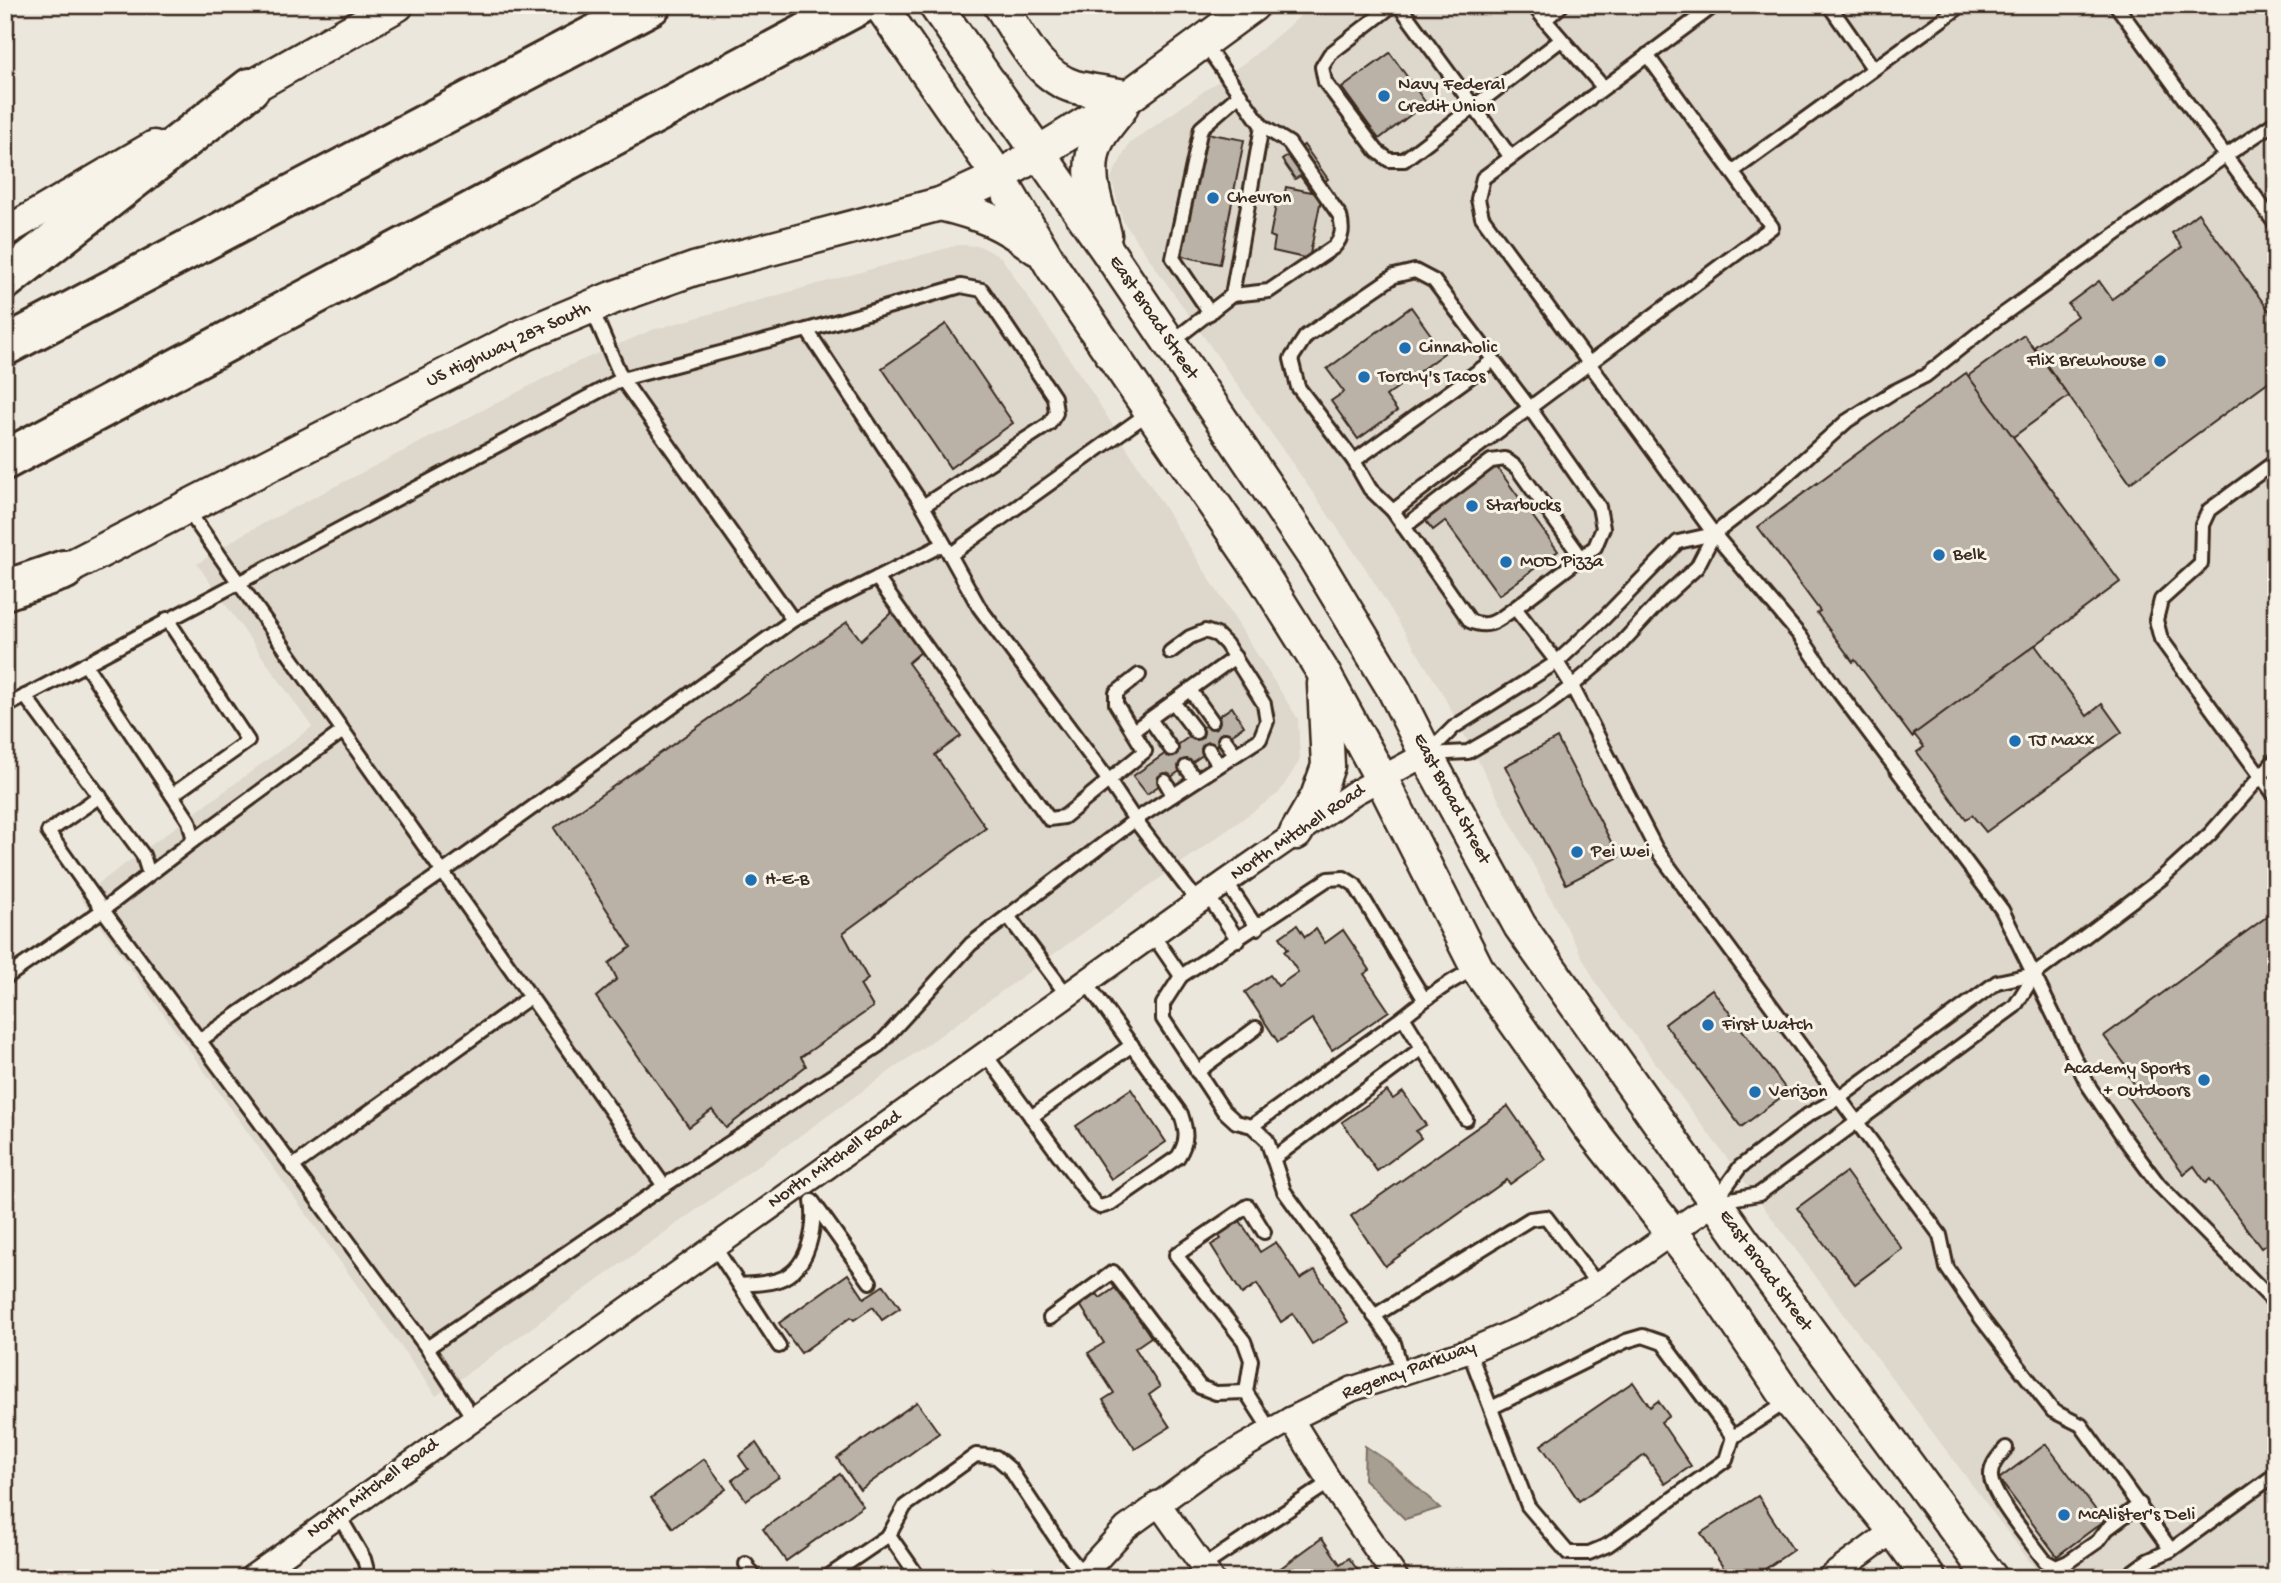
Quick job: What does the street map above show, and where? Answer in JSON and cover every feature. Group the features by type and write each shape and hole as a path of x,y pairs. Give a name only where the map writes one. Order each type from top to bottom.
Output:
{"highway":[{"path":"5,346 651,5"},
{"path":"5,460 859,5"},
{"path":"5,280 250,88"},
{"path":"5,590 64,570"}],"main road":[{"path":"880,5 999,177 1046,256 1263,576 1323,672 1381,778 1478,968 1590,1128 1702,1271 1789,1400 1894,1530 1929,1578"},
{"name":"East Broad Street","path":"935,5 1109,253 1314,557 1394,690 1520,926 1715,1202 1991,1578"},
{"path":"1000,5 1046,71 1072,86 1128,97"},
{"path":"1109,253 1091,183 1091,163 1097,142 1128,97 1253,5"},
{"path":"250,88 389,7"},
{"name":"US Highway 287 South","path":"64,570 526,334 694,269 940,204 999,177 1128,97"},
{"path":"940,204 980,214 1011,229 1046,256"},
{"path":"1296,833 1317,797 1328,766 1323,672"}],"street":[{"path":"5,232 250,88"},
{"name":"US Highway 287 South","path":"5,602 64,570"},
{"name":"North Mitchell Road","path":"251,1578 714,1246 807,1192 985,1054 1296,833 1354,793 1426,754"},
{"name":"Regency Parkway","path":"1082,1576 1126,1528 1214,1464 1281,1425 1352,1389 1469,1351 1529,1325 1598,1284 1715,1202"},
{"path":"1281,1425 1330,1482 1396,1578"},
{"path":"1158,1503 1202,1574"},
{"path":"1829,1578 1894,1530"}],"lane":[{"path":"1393,5 1330,54 1322,67 1325,82 1377,151 1389,160 1404,160 1561,40"},
{"path":"1399,5 1510,156"},
{"path":"1533,5 1603,87"},
{"path":"1545,20 1562,5"},
{"path":"1715,5 1483,178 1478,199 1482,217 1714,534 1800,636 1851,708 1970,864 2002,910 2088,1085 2138,1157 2159,1185 2276,1304"},
{"path":"1829,5 1873,68"},
{"path":"1732,172 1962,5"},
{"path":"2116,5 2276,225"},
{"path":"1169,344 1232,295 1269,291 1334,247 1341,239 1340,216 1333,205 1289,143 1262,126 1203,42"},
{"path":"1393,511 1772,227 1647,55"},
{"path":"1210,313 1174,258 1201,128 1240,94"},
{"path":"1426,754 1454,727 1557,662 1678,542 1714,534 1762,497 1847,421 1925,376 1994,321 2276,122"},
{"path":"1232,295 1262,126"},
{"path":"1415,271 1434,281 1529,407 1599,507 1603,528 1595,547 1495,622 1481,626 1470,621 1393,511 1370,489 1354,461 1298,387 1291,359 1306,336 1394,276 1415,271"},
{"path":"5,707 622,379 807,331 961,286 982,290 1054,397 1056,413 1049,424 923,506"},
{"path":"591,307 622,379 793,620"},
{"path":"807,331 923,506 979,607 1135,820 1211,893 1257,928"},
{"path":"1354,461 1492,360"},
{"path":"199,1041 443,872 793,620 877,578 947,550 1151,411"},
{"path":"1404,527 1491,461 1505,460 1517,468 1581,557"},
{"path":"2276,461 2209,510 2202,525 2201,564 2161,600 2156,620 2161,639 2276,797"},
{"path":"186,508 664,1186"},
{"path":"1426,754 1468,752 1542,709 1618,647 1662,599 1697,567 1714,534"},
{"path":"877,578 1049,819 1064,817 1144,751"},
{"path":"1515,607 1572,686 1656,849 1940,1235 1947,1268 2053,1411 2081,1424 2171,1550"},
{"path":"167,619 248,741 172,795"},
{"path":"427,1349 664,1186 880,1045 971,944 1135,820 1260,738 1267,721 1264,704 1235,657 1217,635 1205,631 1190,637 1170,652"},
{"path":"1133,731 1235,657"},
{"path":"85,664 189,821 194,840"},
{"path":"1139,675 1116,693 1116,704 1152,762"},
{"path":"1190,690 1212,721"},
{"path":"25,696 143,855 149,874"},
{"path":"1174,702 1196,732"},
{"path":"1150,719 1171,749"},
{"path":"5,978 103,911 194,840 343,731"},
{"path":"1225,740 1236,754"},
{"path":"1209,751 1219,765"},
{"path":"1715,1202 1759,1194 2015,1006 2035,974 2162,878 2210,834 2276,759"},
{"path":"1186,767 1196,780"},
{"path":"1165,781 1173,795"},
{"path":"100,796 48,832 103,911 427,1349 472,1418"},
{"path":"1402,1372 1394,1343 1284,1191 1267,1140 1252,1125 1236,1122 1223,1110 1163,1019 1163,1004 1181,976 1328,879 1344,878 1355,885 1424,999"},
{"path":"1211,893 1238,940"},
{"path":"1008,916 1067,995"},
{"path":"1153,935 1181,976"},
{"path":"1252,1125 1403,1017 1424,999 1461,975 1478,968"},
{"path":"1715,1202 1740,1167 1808,1115 1839,1098 1997,982 2035,974"},
{"path":"985,1054 1095,1204 1100,1207 1110,1204 1178,1157 1185,1145 1187,1133 1181,1114 1086,982"},
{"path":"292,1167 530,997"},
{"path":"1403,1017 1466,1119"},
{"path":"1197,1072 1256,1028"},
{"path":"1031,1117 1132,1045"},
{"path":"1273,1159 1422,1048"},
{"path":"807,1192 870,1282"},
{"path":"740,1285 784,1277 795,1268 807,1250 813,1233 807,1192"},
{"path":"1246,1392 1251,1360 1244,1341 1175,1255 1248,1206 1264,1232"},
{"path":"1374,1316 1530,1219 1546,1217 1598,1284"},
{"path":"714,1246 779,1346"},
{"path":"1050,1318 1113,1272 1200,1387 1216,1393 1246,1392 1281,1425"},
{"path":"1491,1408 1626,1341 1643,1336 1663,1343 1733,1437"},
{"path":"1469,1351 1528,1506 1568,1553 1589,1553 1608,1545 1726,1460 1733,1437 1789,1400"},
{"path":"2006,1448 1996,1460 1990,1475 1994,1491 2045,1561 2056,1567 2098,1541 2107,1528 2140,1504"},
{"path":"826,1578 889,1535 905,1506 976,1455 996,1457 1010,1469 1082,1576"},
{"path":"2124,1578 2147,1561 2171,1550 2276,1474"},
{"path":"1202,1574 1330,1482"},
{"path":"338,1514 363,1559 369,1578"},
{"path":"889,1535 919,1578"},
{"path":"746,1564 755,1578"}],"shaded area":[{"path":"1313,5 2276,5 2276,1578 2042,1578 1597,985 1441,691 1364,566 1123,221 1111,178 1129,144 1251,58"},
{"path":"958,245 980,246 1001,257 1091,391 1298,719 1300,760 1279,793 436,1396 80,897 312,727 197,564 243,534 568,366 652,330"},
{"path":"1365,1446 1389,1462 1440,1508 1405,1519 1364,1479"}],"building":[{"name":"Navy Federal Credit Union","path":"1390,53 1426,103 1379,139 1342,88"},
{"name":"Chevron","path":"1206,133 1244,140 1220,264 1182,256"},
{"path":"1304,145 1328,179 1311,191 1300,176 1295,179 1282,160"},
{"path":"1286,187 1322,194 1309,259 1273,251 1275,238 1270,236 1277,200 1283,202"},
{"name":"Flix Brewhouse","path":"2198,213 2276,320 2276,376 2130,483 2034,347 2077,316 2068,304 2099,281 2112,299 2182,247 2172,233"},
{"path":"1411,307 1444,353 1386,396 1397,411 1358,439 1331,401 1344,392 1327,369"},
{"path":"946,324 1013,423 950,468 882,368"},
{"path":"2024,335 2069,396 2013,437 1968,376"},
{"name":"Belk","path":"1966,373 2120,582 1912,737 1817,613 1820,611 1758,527"},
{"path":"1496,466 1558,551 1499,595 1445,521 1433,530 1424,519"},
{"name":"H-E-B","path":"892,612 922,651 908,663 961,736 935,755 986,828 843,933 868,979 860,985 873,1007 801,1057 806,1066 726,1128 712,1110 689,1127 596,997 617,979 609,963 631,947 554,828 847,622 861,640"},
{"name":"TJ Maxx","path":"2035,645 2087,716 2102,704 2122,732 1986,832 1972,815 1966,819 1917,752 1924,747 1914,734"},
{"path":"1232,707 1244,726 1147,794 1133,776"},
{"path":"1557,738 1619,857 1566,884 1505,766"},
{"name":"Academy Sports + Outdoors","path":"2276,910 2276,1237 2261,1248 2210,1179 2206,1183 2194,1166 2184,1174 2127,1096 2137,1088 2126,1072 2129,1070 2104,1036"},
{"path":"1297,925 1305,937 1316,929 1325,943 1343,930 1370,970 1364,974 1389,1011 1332,1050 1312,1019 1278,1042 1245,992 1270,975 1278,986 1298,972 1284,951 1288,949 1280,937"},
{"path":"1712,989 1788,1092 1741,1127 1665,1024"},
{"path":"1131,1089 1166,1142 1111,1179 1076,1126"},
{"path":"1387,1091 1393,1099 1403,1092 1426,1125 1416,1131 1421,1138 1377,1171 1342,1122"},
{"path":"1508,1106 1545,1159 1510,1184 1507,1180 1385,1266 1351,1216"},
{"path":"1846,1172 1902,1249 1855,1284 1797,1208"},
{"path":"1237,1216 1260,1252 1276,1242 1300,1279 1315,1270 1348,1322 1312,1344 1293,1314 1281,1322 1257,1284 1242,1294 1211,1245 1221,1239 1215,1230"},
{"path":"848,1274 864,1298 884,1285 900,1308 882,1320 873,1307 854,1320 851,1317 801,1353 779,1323"},
{"path":"1118,1286 1151,1337 1135,1348 1160,1387 1149,1395 1170,1427 1135,1449 1103,1400 1114,1393 1088,1353 1104,1343 1079,1303 1096,1292 1100,1298"},
{"path":"1633,1382 1650,1407 1658,1401 1669,1416 1661,1422 1691,1466 1665,1484 1645,1455 1579,1501 1541,1445"},
{"path":"917,1402 939,1433 860,1490 837,1458"},
{"path":"756,1443 779,1477 746,1500 732,1480 748,1469 739,1456"},
{"path":"2046,1444 2104,1521 2057,1556 1999,1479"},
{"path":"704,1459 726,1489 673,1528 651,1498"},
{"path":"840,1474 863,1506 786,1561 763,1529"},
{"path":"1758,1496 1793,1550 1752,1578 1730,1578 1701,1533"},
{"path":"1322,1538 1340,1564 1349,1558 1363,1578 1267,1578"},
{"path":"1511,1570 1517,1578 1500,1578"}],"place":[{"name":"Navy Federal Credit Union","path":"1384,96"},
{"name":"Chevron","path":"1213,198"},
{"name":"Cinnaholic","path":"1405,348"},
{"name":"Flix Brewhouse","path":"2160,361"},
{"name":"Torchy's Tacos","path":"1364,377"},
{"name":"Starbucks","path":"1472,506"},
{"name":"Belk","path":"1939,555"},
{"name":"MOD Pizza","path":"1506,562"},
{"name":"TJ Maxx","path":"2015,741"},
{"name":"Pei Wei","path":"1577,852"},
{"name":"H-E-B","path":"751,880"},
{"name":"First Watch","path":"1708,1025"},
{"name":"Academy Sports + Outdoors","path":"2204,1080"},
{"name":"Verizon","path":"1755,1092"},
{"name":"McAlister's Deli","path":"2064,1515"}]}
